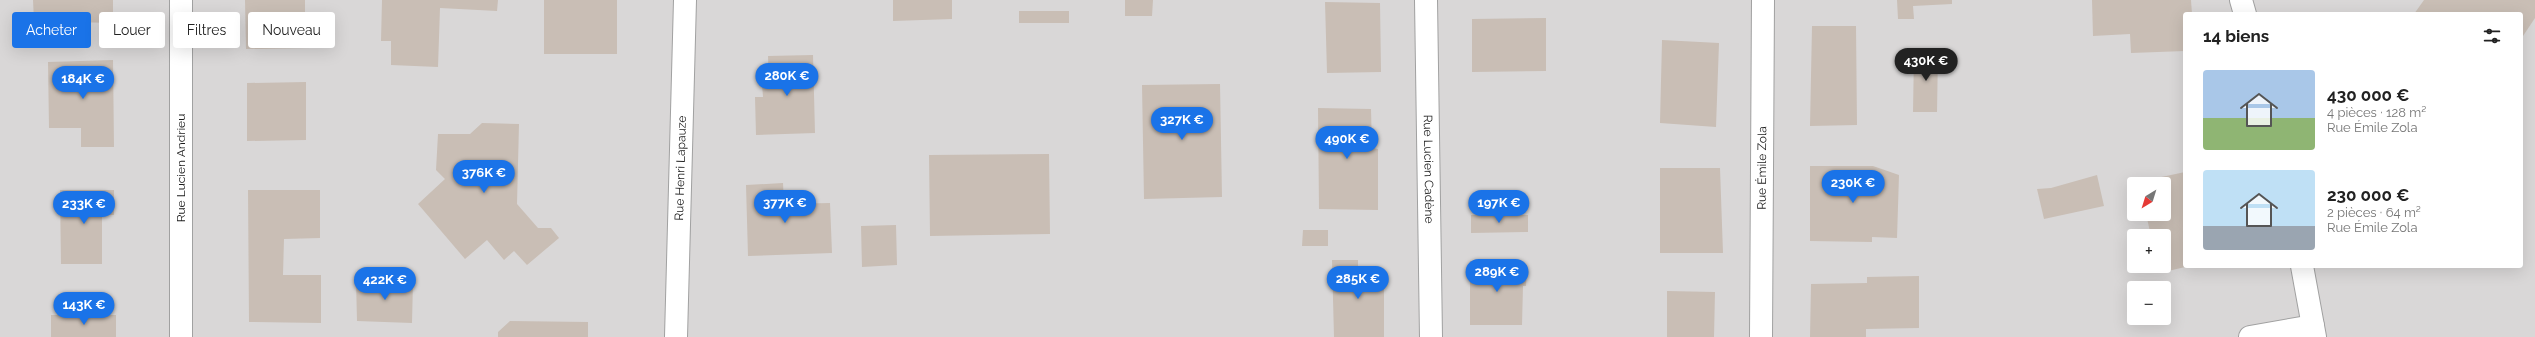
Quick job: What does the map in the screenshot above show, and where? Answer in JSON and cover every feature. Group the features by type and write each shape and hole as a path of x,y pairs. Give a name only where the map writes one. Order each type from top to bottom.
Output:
{"street":[{"name":"Rue Lucien Andrieu","path":"181,0 181,337"},
{"name":"Rue Henri Lapauze","path":"676,337 685,0"},
{"name":"Rue Lucien Cadène","path":"1426,0 1431,337"},
{"name":"Rue Émile Zola","path":"1761,337 1763,0"},
{"path":"2241,0 2244,12"},
{"path":"2250,337 2314,331 2302,268"}],"shaded area":[{"path":"0,0 2535,0 2535,337 0,337"}],"building":[{"path":"33,0 113,0 113,12 99,12 99,23 91,22 91,12 34,12"},
{"path":"245,0 305,0 305,12 248,12 248,48 310,48 246,49"},
{"path":"382,0 498,0 497,11 440,8 438,67 391,65 391,41 381,41"},
{"path":"544,0 617,0 617,54 544,54"},
{"path":"893,0 952,0 952,19 893,21"},
{"path":"1125,0 1153,0 1152,16 1125,16"},
{"path":"1897,0 1952,0 1952,4 1913,6 1914,19 1898,19"},
{"path":"2092,0 2191,0 2192,12 2183,12 2183,51 2131,53 2130,34 2093,36"},
{"path":"2424,0 2535,0 2535,18 2523,36 2523,12 2415,12"},
{"path":"1325,2 1380,3 1381,72 1327,73"},
{"path":"1019,11 1069,11 1069,23 1019,23"},
{"path":"1546,18 1546,71 1472,72 1472,19"},
{"path":"1812,26 1856,26 1857,125 1810,126"},
{"path":"1662,40 1719,43 1716,127 1660,123"},
{"path":"1914,53 1938,53 1937,112 1913,112"},
{"path":"813,55 815,133 756,135 755,97 763,97 762,84 769,83 768,56"},
{"path":"113,60 114,147 81,147 81,128 49,128 48,62"},
{"path":"306,82 306,140 247,141 247,83"},
{"path":"1220,84 1222,197 1144,199 1142,85"},
{"path":"1318,108 1371,109 1372,148 1378,149 1378,210 1319,209"},
{"path":"482,123 519,124 517,204 538,228 551,228 559,238 527,265 514,251 504,260 487,240 465,259 418,204 445,179 436,170 438,134 470,134"},
{"path":"1049,154 1050,234 930,236 929,155"},
{"path":"1810,166 1873,166 1899,175 1897,238 1872,237 1872,242 1810,241"},
{"path":"1660,168 1720,168 1723,253 1660,253"},
{"path":"2183,172 2183,267 2171,270 2171,229 2149,229 2148,221 2171,221 2171,177 2162,177"},
{"path":"2097,175 2104,206 2044,219 2037,189 2051,188"},
{"path":"783,183 784,204 830,203 832,253 748,256 746,185"},
{"path":"60,190 114,190 114,215 102,215 102,264 61,264"},
{"path":"248,190 320,190 320,238 284,239 283,275 321,275 321,323 249,322"},
{"path":"1471,215 1528,215 1528,232 1471,233"},
{"path":"896,225 897,265 862,267 861,226"},
{"path":"1303,230 1328,230 1328,246 1302,246"},
{"path":"1332,260 1358,260 1358,270 1384,269 1384,337 1334,337"},
{"path":"1470,261 1511,261 1511,265 1527,265 1526,286 1523,286 1522,325 1470,325"},
{"path":"1919,276 1919,328 1866,329 1866,337 1810,337 1811,284 1867,283 1867,277"},
{"path":"356,280 413,282 412,323 357,321"},
{"path":"1667,291 1715,292 1714,337 1667,337"},
{"path":"51,315 116,315 116,337 51,337"},
{"path":"510,321 588,322 588,337 498,337 498,332"}]}
